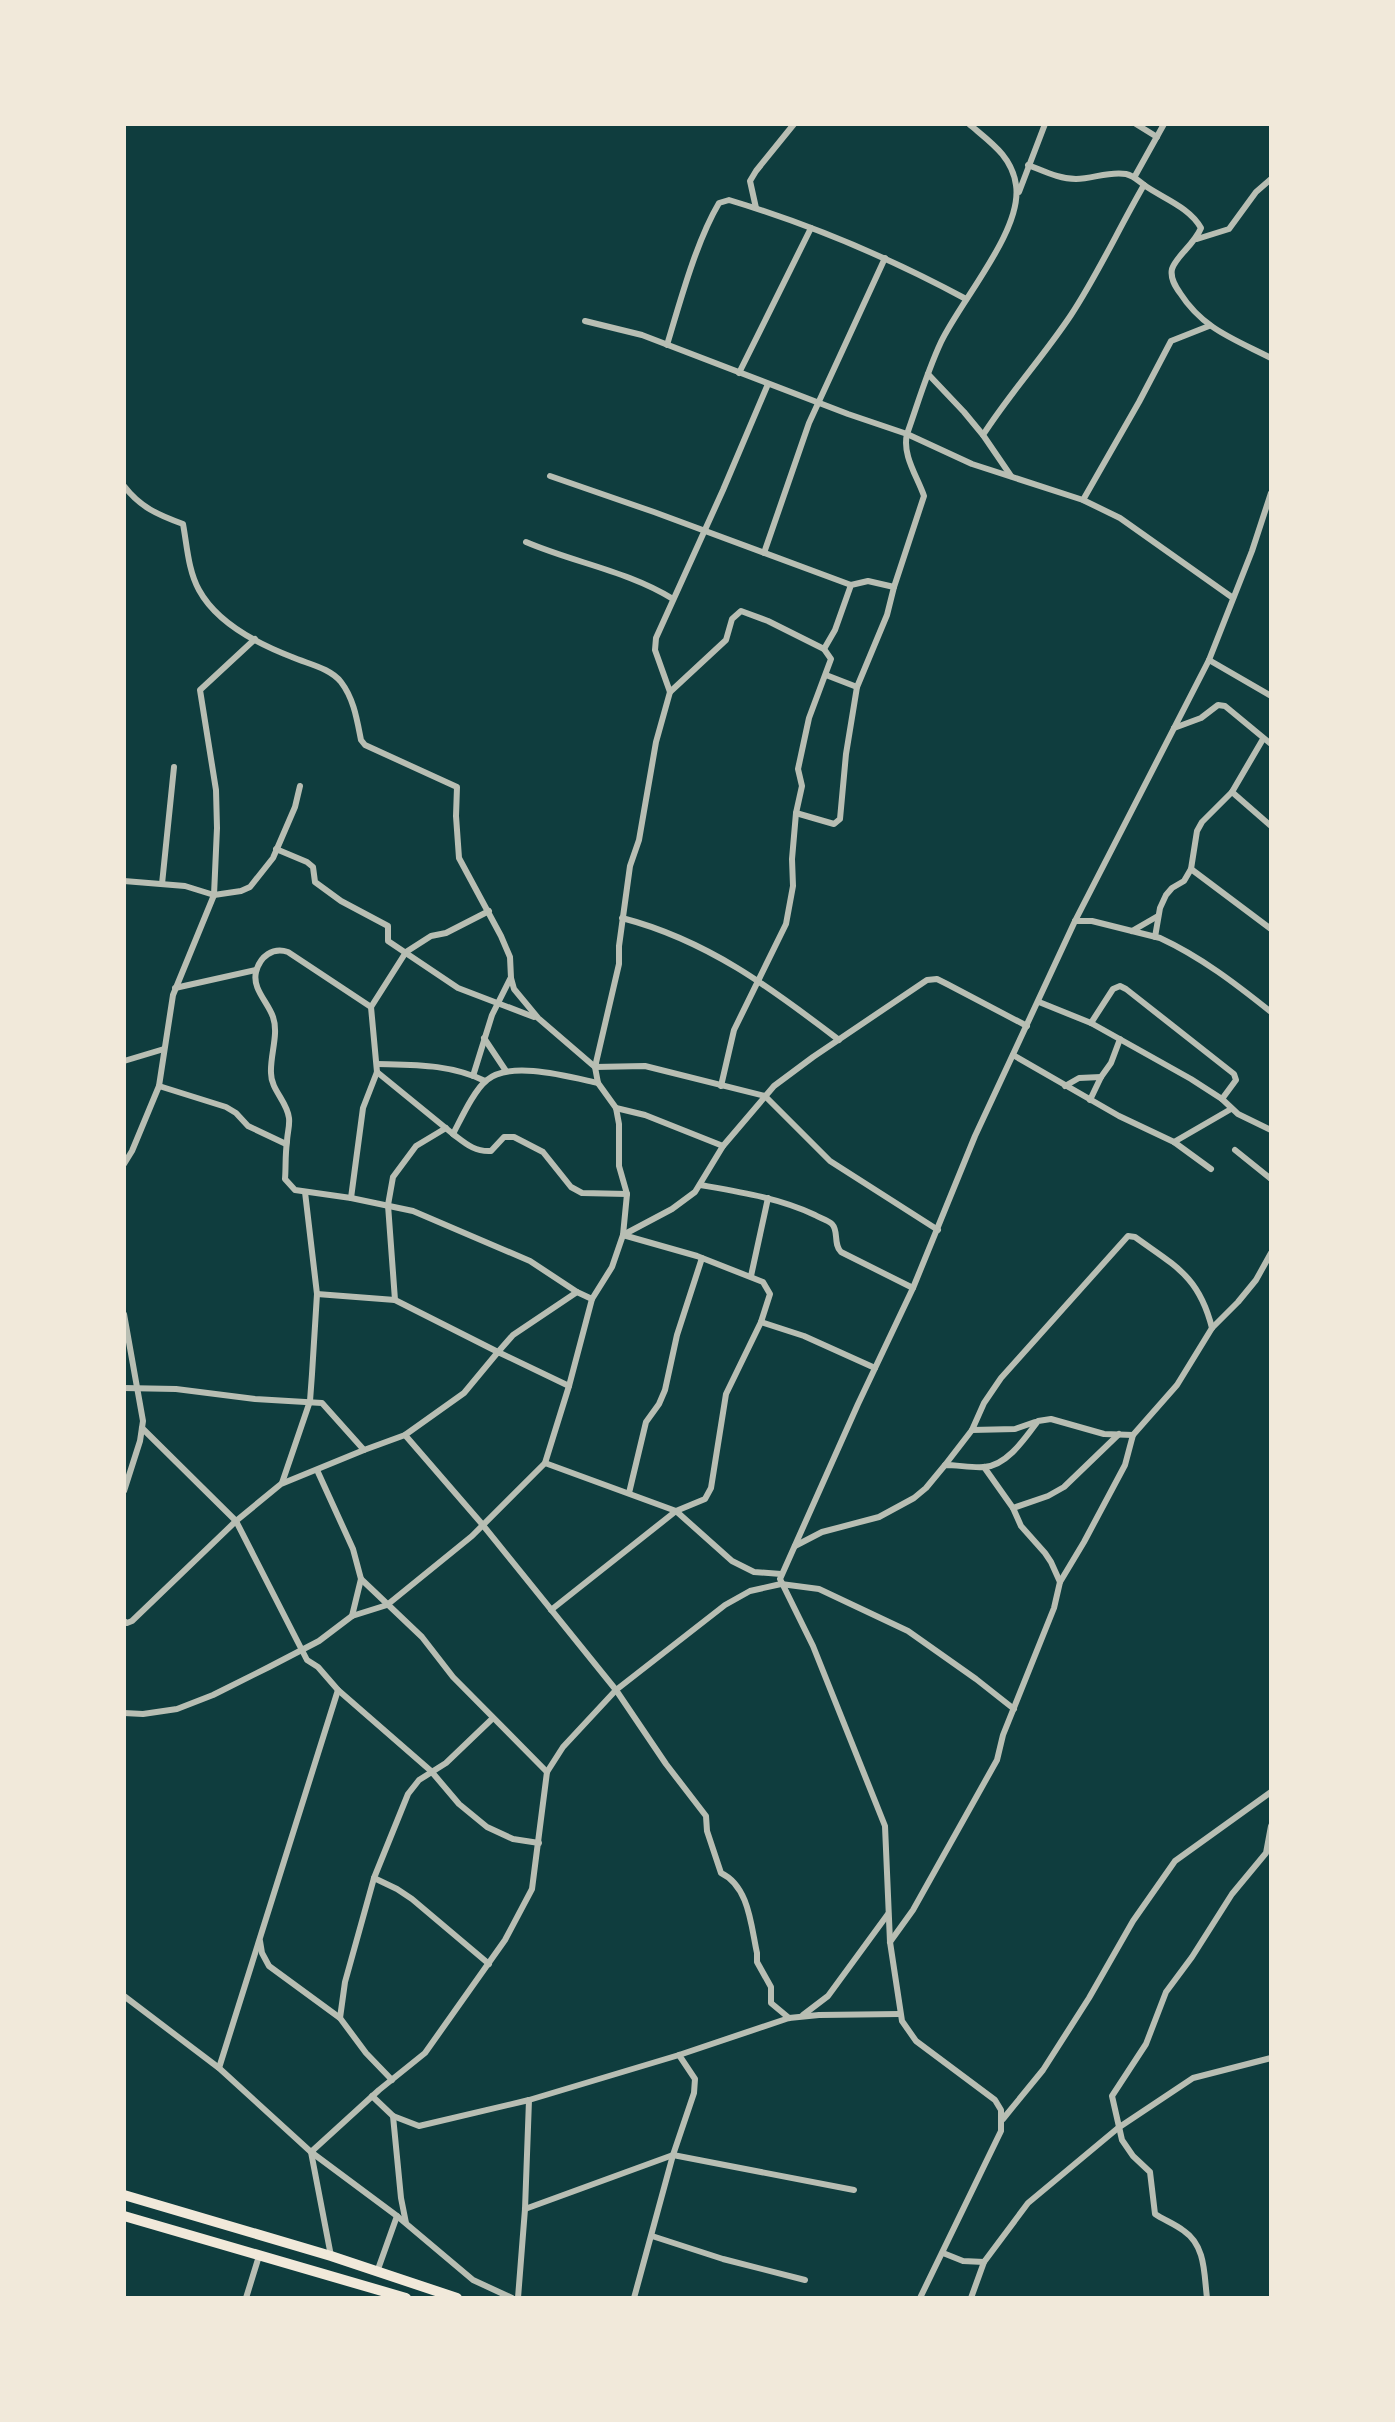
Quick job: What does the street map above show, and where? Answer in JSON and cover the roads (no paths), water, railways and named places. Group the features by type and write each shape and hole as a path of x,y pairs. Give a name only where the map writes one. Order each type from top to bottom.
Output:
{"highway":[{"path":"124,2195 331,2256 457,2298"},
{"path":"124,2216 406,2298"}],"street":[{"path":"756,208 750,181 794,124"},
{"path":"969,124 1002,152 1016,181 1017,197"},
{"path":"796,813 834,824 840,819 857,687 887,615 924,496 907,453 907,434 942,340 1009,229 1017,197 1045,124"},
{"path":"1136,124 1157,137"},
{"path":"1135,176 1164,124"},
{"path":"1028,165 1052,175 1078,179 1102,174 1135,176 1196,219 1201,228 1197,239 1174,266 1171,273 1174,284 1190,310 1209,326 1271,358"},
{"path":"1197,239 1229,229 1256,192 1271,179"},
{"path":"983,435 1073,312 1144,185"},
{"path":"667,345 681,297 719,203 729,200 831,234 966,299"},
{"path":"739,373 811,228"},
{"path":"764,553 809,423 885,258"},
{"path":"585,321 642,335 907,434 972,464 1083,500 1120,518 1233,598"},
{"path":"1083,500 1171,341 1209,326"},
{"path":"928,374 983,435 1012,477"},
{"path":"670,692 655,650 656,638 768,384"},
{"path":"550,476 851,585 868,581 894,587"},
{"path":"124,486 135,501 153,513 183,524 192,570 199,589 213,609 240,631 339,679 350,696 365,745 457,787 459,858 510,957 514,989 538,1018 595,1067 645,1066 765,1096 830,1161 938,1230"},
{"path":"920,2298 1001,2131 1003,2119 995,2100 916,2041 902,2021 890,1942 885,1826 813,1646 781,1584 781,1574 913,1288 975,1136 1075,921 1209,660 1271,493"},
{"path":"526,542 612,573 635,578 673,599"},
{"path":"824,649 835,630 851,585"},
{"path":"124,1713 143,1714 177,1709 213,1695 319,1641 352,1616 387,1605 472,1536 545,1463 592,1299 612,1267 623,1235 627,1194 619,1166 619,1124 616,1108 598,1083 595,1067 619,964 630,866 639,840 656,742 670,692 726,640 732,619 741,611 824,649 831,659 809,718 798,769 802,786 796,813 793,886 786,924 734,1030 721,1086"},
{"path":"124,1164 159,1086 175,988 214,895 216,790 200,690 255,639"},
{"path":"1209,660 1271,696"},
{"path":"826,675 857,687"},
{"path":"1173,728 1201,718 1218,705 1225,706 1271,744"},
{"path":"1155,937 1158,916 1166,895 1184,881 1191,869 1197,831 1232,792 1263,739"},
{"path":"162,884 174,767"},
{"path":"124,881 185,886 214,895 250,887 276,849 295,807 300,786"},
{"path":"1232,792 1271,826"},
{"path":"276,849 307,862 313,867 315,882 341,901 388,926 388,941 449,983 538,1018"},
{"path":"1191,869 1271,929"},
{"path":"351,1198 363,1108 377,1068 371,1007 406,952 431,936 446,933 489,911"},
{"path":"1132,931 1158,916"},
{"path":"622,918 652,927 723,958 839,1040"},
{"path":"1075,921 1092,921 1155,937 1204,961 1271,1012"},
{"path":"371,1007 281,949 265,956 256,970 260,994 274,1018 270,1075 285,1103 289,1119 285,1179 295,1190 413,1211 530,1261 592,1299"},
{"path":"175,988 256,970"},
{"path":"473,1076 497,1004 511,978"},
{"path":"623,1235 680,1204 695,1192 723,1146 782,1080 927,980 937,979 1027,1026"},
{"path":"1091,1023 1113,989 1120,986 1126,989 1234,1074 1234,1085 1222,1099"},
{"path":"1039,1002 1091,1023 1165,1063 1222,1099 1238,1114 1271,1130"},
{"path":"484,1038 506,1071"},
{"path":"1090,1100 1111,1063 1120,1039"},
{"path":"124,1061 164,1049"},
{"path":"1013,1055 1090,1100 1174,1142 1211,1169"},
{"path":"377,1068 438,1066 485,1081"},
{"path":"377,1068 473,1149 491,1151 504,1137 514,1137 543,1152 576,1191 627,1194"},
{"path":"453,1134 485,1081 506,1071 550,1073 598,1083"},
{"path":"1065,1086 1079,1078 1101,1077"},
{"path":"159,1086 226,1107 248,1126 286,1144"},
{"path":"616,1108 645,1115 723,1146"},
{"path":"1174,1142 1231,1109"},
{"path":"395,1300 388,1205 393,1177 416,1146 446,1128"},
{"path":"1235,1150 1271,1179"},
{"path":"700,1185 768,1198 831,1223 836,1247 841,1252 913,1288"},
{"path":"281,1484 310,1401 317,1294 305,1192"},
{"path":"751,1276 768,1198"},
{"path":"551,1610 676,1511 705,1499 711,1488 726,1394 761,1322 770,1294 763,1282 751,1276 623,1235"},
{"path":"795,1546 822,1532 879,1517 926,1488 972,1430 984,1403 1001,1378 1128,1236 1135,1237 1191,1279 1206,1305 1212,1328"},
{"path":"890,1942 913,1910 997,1760 1030,1662 1054,1608 1060,1582 1125,1465 1133,1435 1177,1385 1212,1328 1256,1280 1271,1253"},
{"path":"629,1493 646,1422 665,1390 677,1335 702,1258"},
{"path":"124,1621 132,1621 236,1521 281,1484 405,1435 464,1393 513,1335 577,1292"},
{"path":"317,1294 395,1300 569,1386"},
{"path":"124,1314 142,1428 124,1491"},
{"path":"761,1322 804,1336 875,1368"},
{"path":"124,1388 176,1389 255,1399 322,1403 364,1450"},
{"path":"972,1430 1015,1429 1051,1419 1104,1434 1133,1435"},
{"path":"945,1465 995,1465 1026,1437 1038,1421"},
{"path":"142,1428 236,1521 307,1660 431,1771 459,1804 487,1827 513,1839 539,1843"},
{"path":"1013,1508 1064,1487 1119,1434"},
{"path":"405,1435 482,1524 616,1690 706,1816 707,1831 721,1873 731,1878 743,1895 757,1962 771,1987 771,2003 789,2018"},
{"path":"545,1463 676,1511 732,1561 754,1572 781,1574"},
{"path":"984,1467 1013,1508 1021,1526 1045,1553 1060,1582"},
{"path":"317,1470 353,1549 361,1579 352,1616"},
{"path":"361,1579 422,1637 453,1677 547,1772"},
{"path":"311,2152 425,2053 521,1914 532,1889 547,1772 563,1747 616,1690 725,1605 750,1591 781,1584 819,1589 908,1631 1014,1709"},
{"path":"219,2068 338,1690"},
{"path":"340,2018 345,1982 374,1878 408,1794 419,1780 446,1763 493,1718"},
{"path":"1003,2119 1043,2070 1133,1921 1175,1861 1271,1792"},
{"path":"1207,2298 1204,2263 1192,2238 1155,2214 1150,2172 1122,2140 1112,2096 1146,2044 1166,1992 1232,1894 1266,1853 1271,1826"},
{"path":"374,1878 412,1899 489,1964"},
{"path":"802,2016 828,1996 888,1914"},
{"path":"259,1937 269,1966 340,2018 366,2053 392,2080"},
{"path":"124,1996 219,2068 311,2152 397,2216 473,2280 512,2298"},
{"path":"372,2096 393,2116 419,2126 529,2100 789,2018 900,2014"},
{"path":"634,2298 695,2086 692,2074 679,2055"},
{"path":"971,2298 984,2262 1028,2203 1118,2128 1193,2078 1271,2058"},
{"path":"518,2298 529,2100"},
{"path":"393,2116 406,2224"},
{"path":"311,2152 331,2256"},
{"path":"525,2209 673,2155 854,2190"},
{"path":"377,2272 397,2216"},
{"path":"652,2236 723,2259 805,2280"},
{"path":"943,2253 963,2261 984,2262"},
{"path":"246,2298 259,2255"},
{"path":"362,2298 366,2286"}]}
